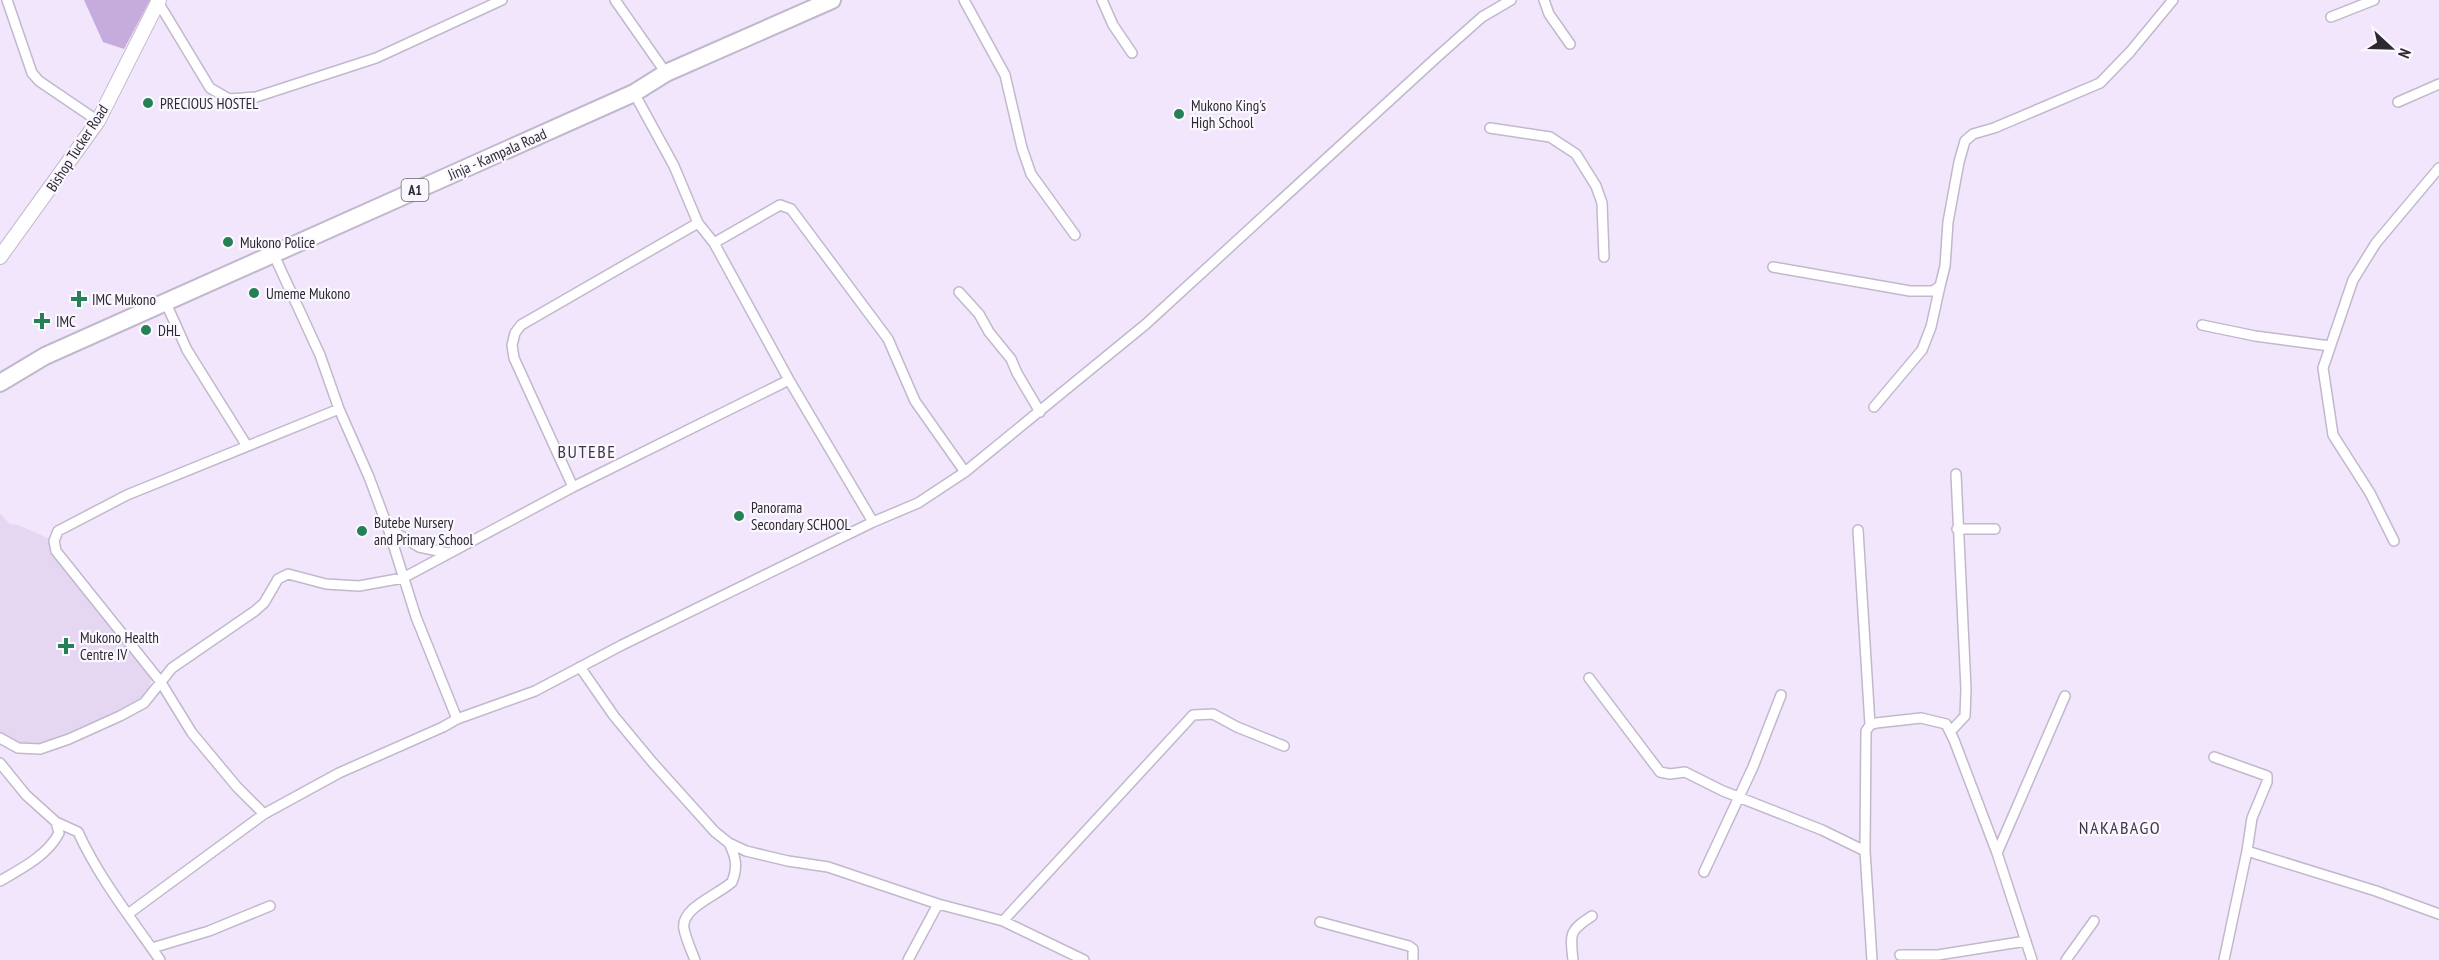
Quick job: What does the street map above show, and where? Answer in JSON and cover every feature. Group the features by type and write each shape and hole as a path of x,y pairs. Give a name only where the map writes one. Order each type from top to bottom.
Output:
{"highway":[{"name":"Jinja - Kampala Road","path":"0,383 45,356 634,93 666,73 831,0"}],"main road":[{"name":"Bishop Tucker Road","path":"0,257 98,122 158,1"}],"street":[{"path":"7,0 32,73 39,81 98,122"},
{"path":"158,1 210,88 229,99 256,97 376,58 502,0"},
{"path":"615,0 666,73"},
{"path":"964,0 1005,75 1030,174 1075,235"},
{"path":"1102,0 1113,25 1132,53"},
{"path":"128,914 264,814 339,773 433,732 457,718 535,691 622,645 873,522 918,503 965,472 1146,324 1482,17 1511,0"},
{"path":"1544,0 1549,14 1570,44"},
{"path":"1874,407 1922,350 1931,327 1945,266 1948,222 1965,141 1973,134 1994,128 2100,83 2130,52 2173,0"},
{"path":"2331,17 2374,0"},
{"path":"2398,102 2439,84"},
{"path":"634,93 674,166 698,223 714,243 789,380 873,522"},
{"path":"1490,128 1550,137 1576,154 1596,186 1602,203 1604,257"},
{"path":"2394,541 2370,494 2332,435 2323,368 2353,280 2376,243 2439,168"},
{"path":"714,243 780,205 791,208 888,339 915,401 965,472"},
{"path":"573,487 514,358 512,345 515,333 551,306 698,223"},
{"path":"273,253 320,355 339,409 369,477 428,650 457,718"},
{"path":"1773,267 1910,291 1933,291 1940,286"},
{"path":"959,292 979,314 989,332 1011,359 1040,412"},
{"path":"165,301 187,350 247,446"},
{"path":"2202,325 2255,336 2330,346"},
{"path":"0,748 40,749 69,739 144,703 172,668 255,611 264,603 278,579 288,574 326,584 359,586 403,578 573,487 789,380"},
{"path":"264,814 237,787 192,733 160,681 56,551 54,536 58,531 85,515 127,495 339,409"},
{"path":"1950,732 1965,716 1966,689 1956,474"},
{"path":"388,528 419,547 448,553"},
{"path":"1957,529 1995,529"},
{"path":"1858,530 1870,725 1866,731 1864,754 1865,851 1872,960"},
{"path":"580,667 614,716 653,764 715,832 729,843 746,851 828,867 938,904 1003,921 1084,960"},
{"path":"1589,678 1660,772 1670,774 1685,772 1738,798 1822,830 1865,851"},
{"path":"1704,872 1753,767 1781,695"},
{"path":"1996,854 2065,696"},
{"path":"1003,921 1193,715 1213,714 1237,727 1284,746"},
{"path":"1870,725 1921,718 1946,724 1996,854 2032,960"},
{"path":"0,738 18,748"},
{"path":"2214,757 2267,776 2267,782 2252,818 2225,960"},
{"path":"0,763 26,795 56,822 78,832 88,855 160,960"},
{"path":"0,881 24,867 54,843 59,833 56,822"},
{"path":"695,960 683,928 684,918 689,911 732,882 736,866 735,856 729,843"},
{"path":"2247,850 2313,870 2439,914"},
{"path":"908,960 938,904"},
{"path":"152,948 209,931 270,906"},
{"path":"1574,960 1572,934 1575,927 1592,916"},
{"path":"2066,960 2094,921"},
{"path":"1320,922 1409,946 1413,949 1413,960"},
{"path":"1900,956 1938,954 2026,941"}],"shaded area":[{"path":"84,0 150,0 124,49 103,42"},
{"name":"Mukono Health Centre IV","path":"0,514 10,524 18,525 50,539 62,566 153,673 146,700 51,745 23,748 0,736"}],"place":[{"name":"PRECIOUS HOSTEL","path":"148,103"},
{"name":"Mukono King's High School","path":"1179,114"},
{"name":"Mukono Police","path":"228,242"},
{"name":"Umeme Mukono","path":"254,293"},
{"name":"IMC Mukono","path":"79,299"},
{"name":"IMC","path":"42,321"},
{"name":"DHL","path":"146,330"},
{"name":"Panorama Secondary SCHOOL","path":"739,516"},
{"name":"Butebe Nursery and Primary School","path":"362,531"},
{"name":"Mukono Health Centre IV","path":"66,646"}],"district":[{"name":"BUTEBE","path":"587,451"},
{"name":"NAKABAGO","path":"2120,827"}]}
